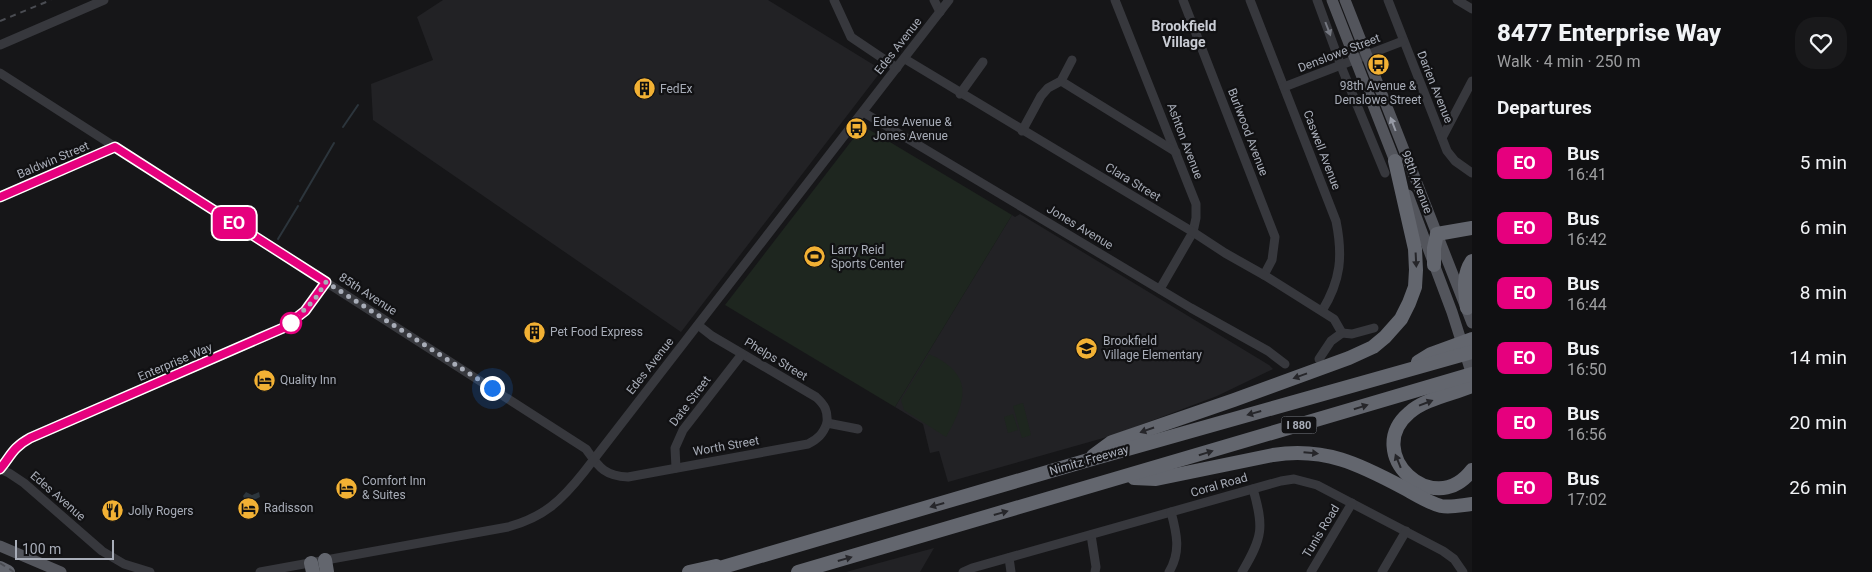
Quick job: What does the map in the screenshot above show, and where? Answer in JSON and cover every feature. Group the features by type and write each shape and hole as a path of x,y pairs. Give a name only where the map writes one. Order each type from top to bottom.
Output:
{"highway":[{"path":"1085,461 1112,442 1349,358 1373,347 1386,337 1401,319 1409,303 1414,287 1416,270 1415,249 1395,162"},
{"path":"1434,265 1434,248 1437,234 1472,228"},
{"path":"1467,308 1464,283 1465,275 1472,262"},
{"path":"1402,371 1431,354 1472,339"},
{"name":"Nimitz Freeway","path":"706,572 1085,461 1472,352"},
{"name":"I 880","path":"798,572 1472,374"},
{"path":"1472,386 1423,404 1409,413 1398,427 1394,444 1397,461 1401,469 1411,480 1424,486 1438,488 1452,485 1465,478 1472,470"},
{"path":"1125,477 1156,479 1273,455 1292,452 1312,453 1352,462 1441,506 1453,507 1472,504"},
{"path":"689,572 780,551"},
{"path":"0,566 8,572"}],"main road":[{"name":"98th Avenue","path":"1332,0 1452,312 1472,374"},
{"name":"98th Avenue","path":"1344,0 1472,323"},
{"path":"0,546 61,572"},
{"path":"0,566 18,572"}],"street":[{"path":"0,45 104,0"},
{"path":"834,0 851,37 897,68"},
{"path":"934,0 940,12"},
{"name":"Edes Avenue","path":"260,572 319,567 508,527 526,522 556,504 570,491 949,0"},
{"name":"Ashton Avenue","path":"1115,0 1196,204 1196,218 1192,232 1160,289"},
{"name":"Burlwood Avenue","path":"1183,0 1275,237 1272,260 1264,275"},
{"name":"Caswell Avenue","path":"1250,0 1336,221 1340,241 1338,275 1322,311"},
{"path":"1317,0 1341,65 1386,173"},
{"name":"Darien Avenue","path":"1388,0 1447,151 1455,161 1472,173"},
{"path":"1457,0 1472,9"},
{"name":"Denslowe Street","path":"1284,87 1403,41"},
{"name":"Clara Street","path":"905,59 960,94 1322,311 1334,319 1342,333"},
{"path":"1022,130 1042,96 1048,88 1061,81 1072,60"},
{"path":"960,94 983,62"},
{"name":"85th Avenue","path":"0,73 586,449 594,460"},
{"path":"1061,81 1176,152"},
{"path":"1442,138 1472,81"},
{"name":"Jones Avenue","path":"863,112 1268,351 1285,364"},
{"name":"Baldwin Street","path":"0,197 115,147"},
{"name":"Enterprise Way","path":"0,469 12,451 30,438 283,328 305,311 326,282"},
{"name":"Phelps Street","path":"698,325 824,404 828,414 828,423"},
{"path":"1319,358 1331,341 1342,333 1352,334 1374,328"},
{"name":"Date Street","path":"676,468 675,448 683,430 742,354"},
{"path":"828,423 858,430"},
{"name":"Worth Street","path":"594,460 600,468 620,477 628,477 808,444 817,440 828,423"},
{"name":"Edes Avenue","path":"0,469 24,483 102,551 124,564 150,572"},
{"name":"Coral Road","path":"963,572 1281,481 1294,479 1317,485 1443,551 1454,559 1463,572"},
{"path":"1242,572 1258,542 1261,528 1260,513 1253,489"},
{"name":"Tunis Road","path":"1311,572 1352,503"},
{"path":"1169,572 1174,565 1178,548 1177,533 1171,512"},
{"path":"1382,572 1406,531"},
{"path":"1091,535 1096,567 1095,572"},
{"path":"1009,558 1011,572"}],"shaded area":[{"path":"443,0 768,0 882,70 681,332 373,120 371,84 433,60 417,17"},
{"path":"863,126 1012,215 895,407 725,305"},
{"name":"Brookfield Village Elementary","path":"1020,214 1273,369 1217,396 1114,435 948,482 939,451 930,453 923,424 895,407 1012,215 1015,217"},
{"path":"929,354 954,370 960,379 962,400 959,411 946,437 904,410 901,400"},
{"path":"1023,403 1031,435 1022,438 1013,406"},
{"path":"1013,414 1018,430 1008,433 1004,417"},
{"path":"246,492 252,495 259,492 260,497 246,502 243,496"},
{"path":"934,548 920,572 846,572"}],"waterway":[{"path":"343,127 358,105"},
{"path":"300,201 334,143"},
{"path":"278,239 298,206"}],"railway":[{"path":"0,21 51,0"},
{"path":"0,563 14,572"}],"bus line":[{"name":"EO","path":"0,197 115,147 326,282 305,311 283,328 250,344 30,438 12,451 0,469"}],"place":[{"name":"98th Avenue & Denslowe Street","path":"1378,65"},
{"name":"FedEx","path":"644,89"},
{"name":"Edes Avenue & Jones Avenue","path":"857,129"},
{"name":"Larry Reid Sports Center","path":"815,257"},
{"name":"Pet Food Express","path":"534,332"},
{"name":"Brookfield Village Elementary","path":"1087,348"},
{"name":"Quality Inn","path":"264,380"},
{"name":"Comfort Inn & Suites","path":"346,488"},
{"name":"Radisson","path":"248,508"},
{"name":"Jolly Rogers","path":"112,511"}],"district":[{"name":"Brookfield Village","path":"1184,34"}],"route":[{"path":"291,323 305,311 326,282 492,388"}]}
